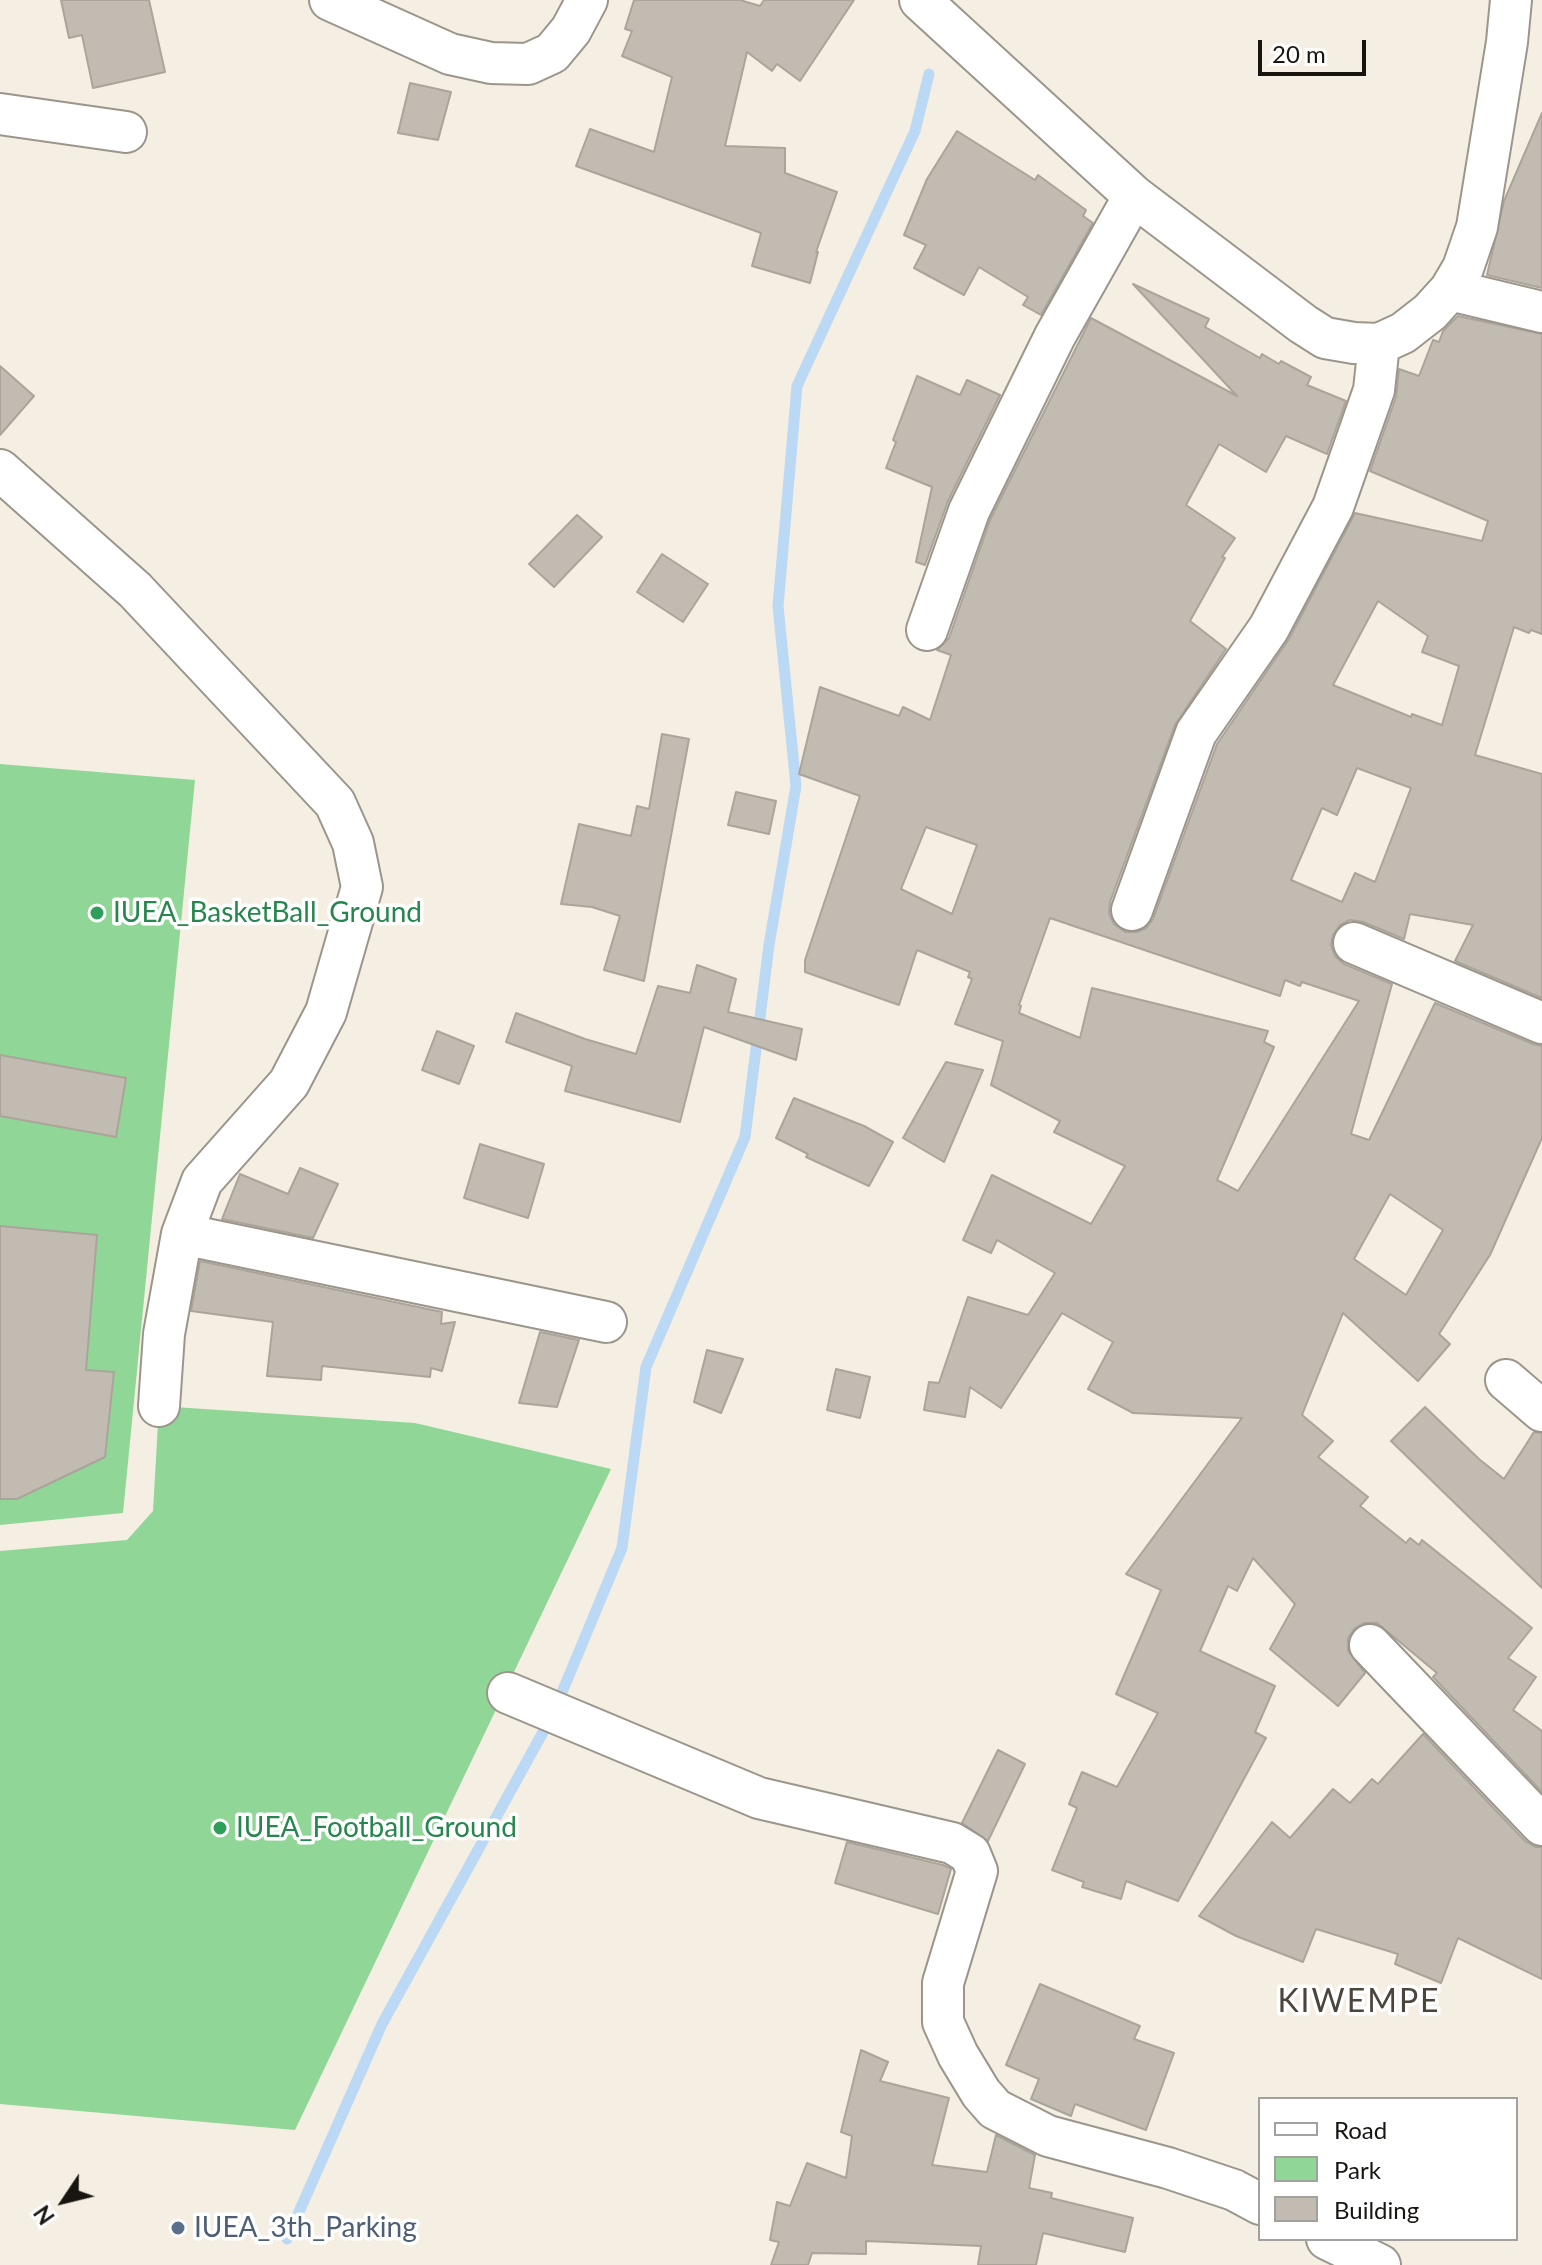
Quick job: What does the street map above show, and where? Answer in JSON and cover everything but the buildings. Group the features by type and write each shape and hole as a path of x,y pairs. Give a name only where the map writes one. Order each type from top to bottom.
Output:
{"street":[{"path":"330,0 450,54 491,63 528,64 552,53 571,30 587,0"},
{"path":"920,0 1134,196 1325,338 1379,344 1403,333 1430,312 1450,290 1463,268 1477,227 1511,0"},
{"path":"0,114 126,132"},
{"path":"927,630 969,511 1055,336 1134,196"},
{"path":"1450,290 1542,312"},
{"path":"1132,910 1196,733 1269,628 1333,507 1374,390 1379,344"},
{"path":"0,470 135,590 335,803 353,843 362,887 326,1012 289,1083 202,1181 182,1234 164,1334 159,1406"},
{"path":"1354,943 1542,1023"},
{"path":"182,1234 606,1322"},
{"path":"1506,1380 1542,1411"},
{"path":"1370,1645 1542,1825"},
{"path":"508,1693 759,1798 952,1843 970,1854 977,1871 943,1983 943,2022 981,2093 995,2109 1048,2136 1168,2168 1234,2190 1258,2203"},
{"path":"1331,2241 1380,2265"}],"green space":[{"path":"0,764 195,780 123,1513 0,1525"},
{"name":"IUEA_Football_Ground","path":"159,1406 415,1423 611,1469 295,2130 0,2104 0,1551 127,1540 153,1511"}],"waterway":[{"path":"287,2239 382,2024 553,1714 622,1548 646,1367 745,1137 769,945 796,786 778,606 797,386 915,131 929,74"}],"place":[{"name":"IUEA_BasketBall_Ground","path":"97,913"},
{"name":"IUEA_Football_Ground","path":"220,1828"},
{"name":"IUEA_3th_Parking","path":"178,2228"}],"district":[{"name":"KIWEMPE","path":"1359,2002"}]}
